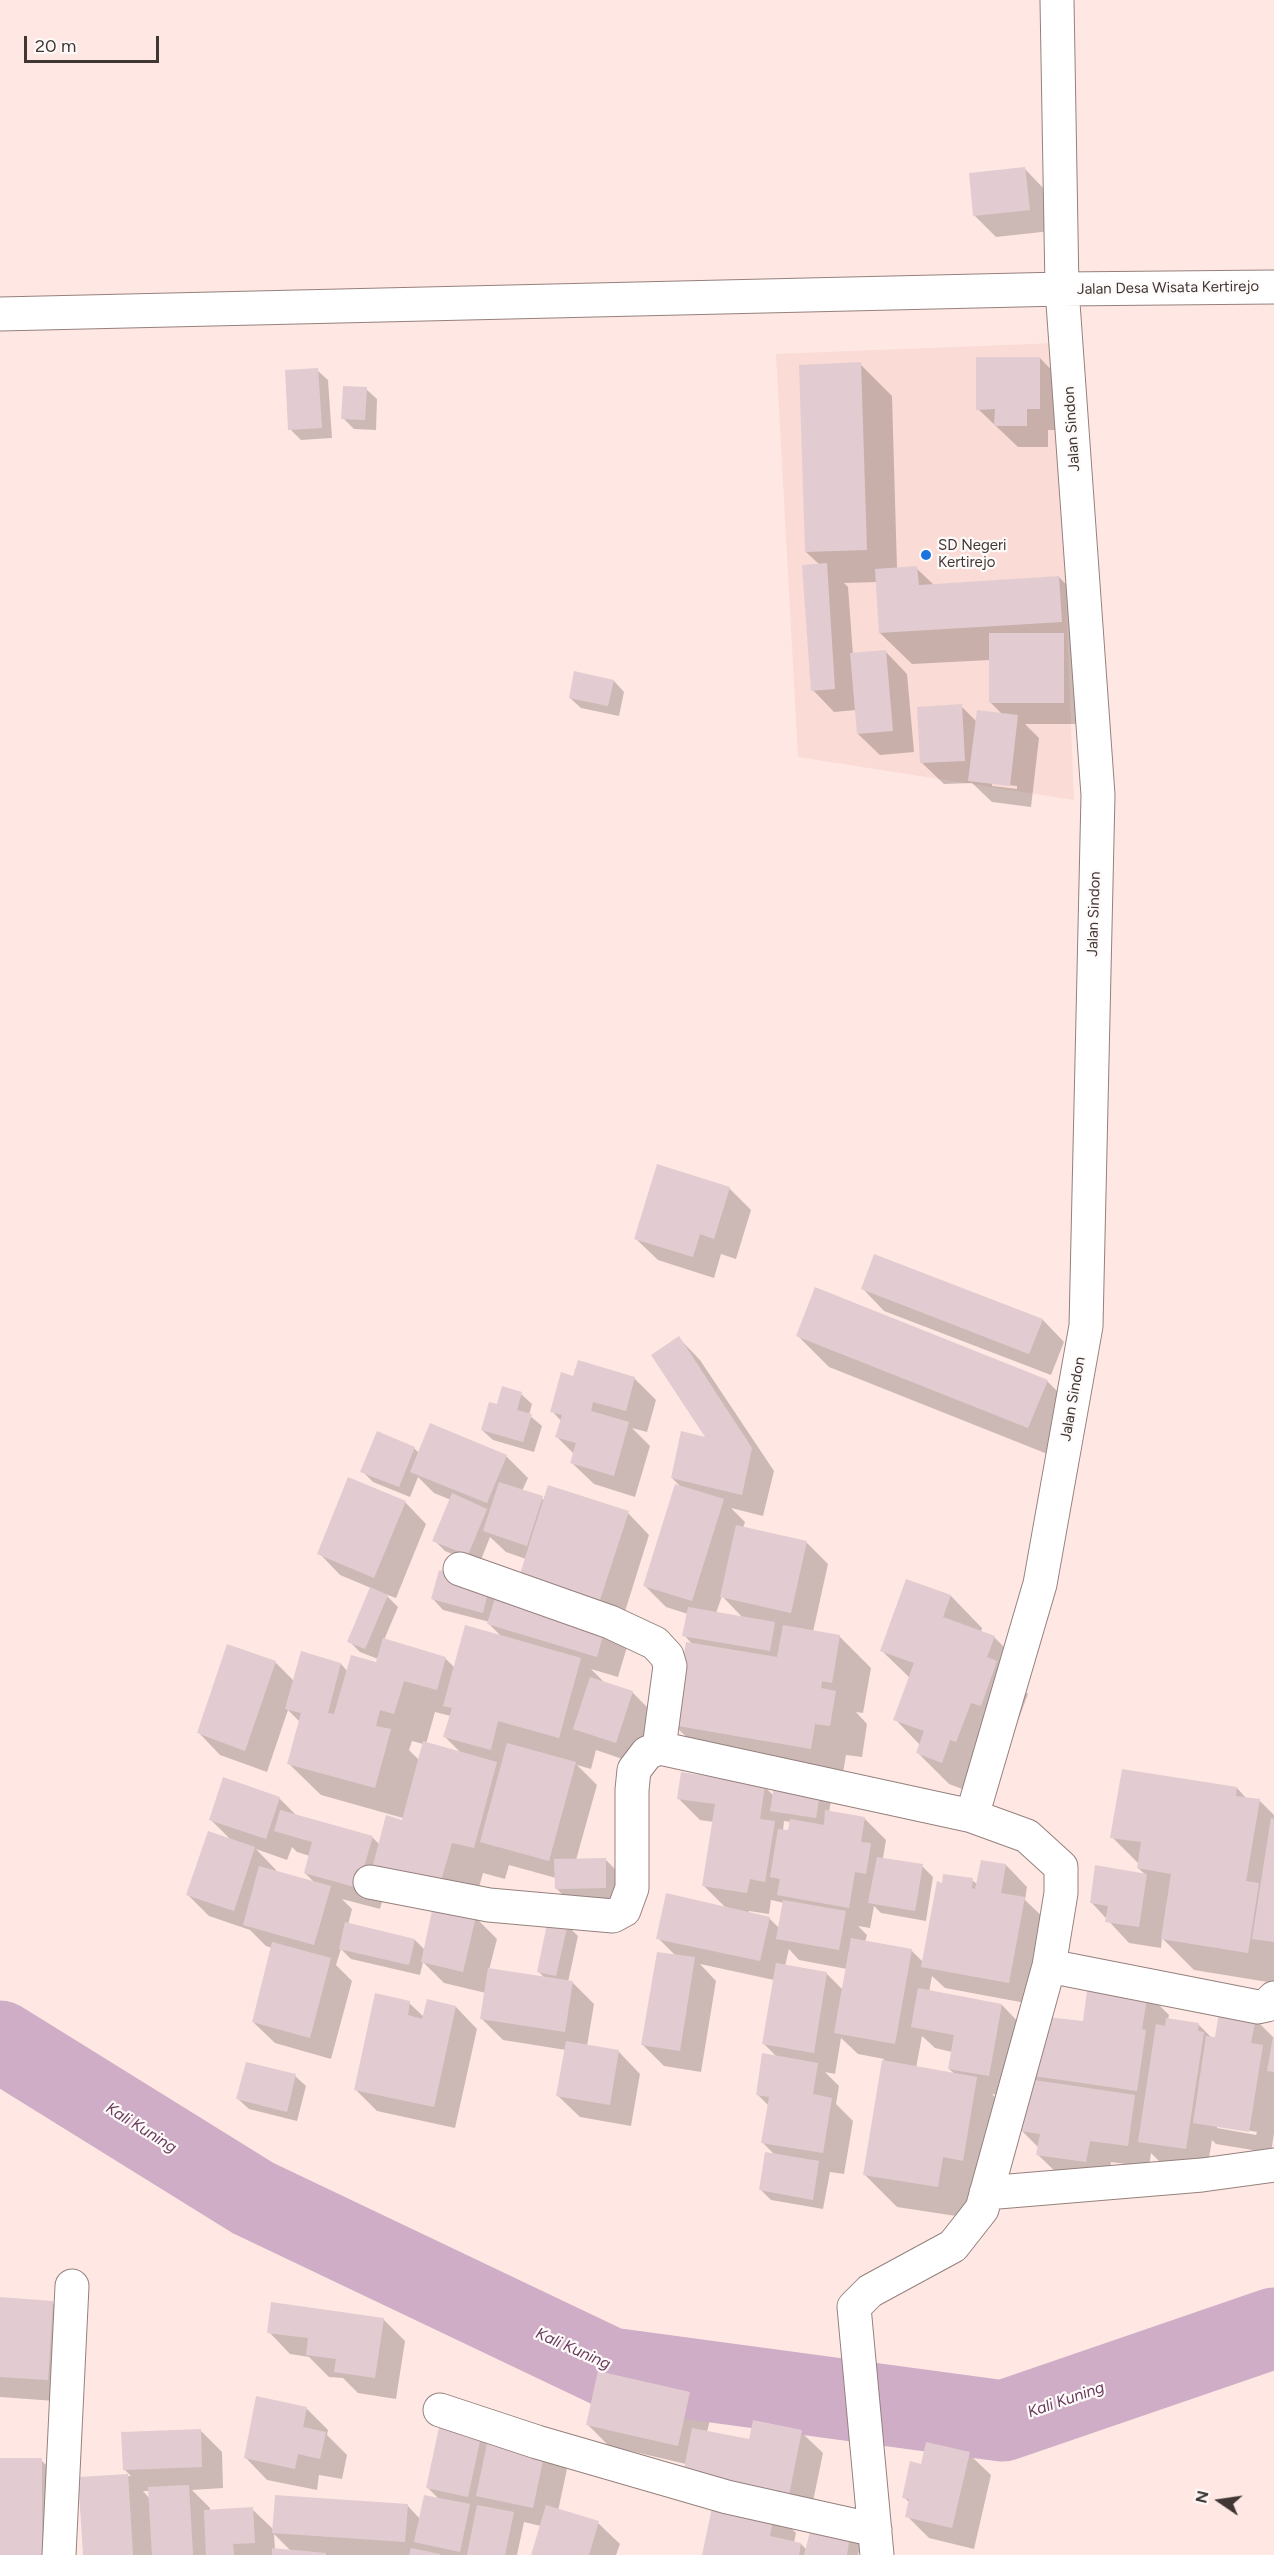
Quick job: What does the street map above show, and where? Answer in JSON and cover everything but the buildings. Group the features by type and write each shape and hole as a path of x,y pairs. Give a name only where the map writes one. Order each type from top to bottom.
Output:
{"street":[{"name":"Jalan Sindon","path":"972,1816 1040,1584 1086,1326 1098,795 1062,289 1057,0"},
{"name":"Jalan Desa Wisata Kertirejo","path":"0,314 1062,289 1274,287"},
{"path":"460,1569 610,1622 655,1642 667,1656 670,1666 659,1748"},
{"path":"370,1882 489,1905 613,1916 624,1910 632,1888 634,1770 647,1754 659,1748 972,1816 1027,1836 1061,1867 1061,1893 1049,1966 982,2209 953,2246 870,2291 854,2307 868,2488 876,2543 537,2442 440,2410"},
{"path":"1049,1966 1258,2007 1267,2005 1274,1998"},
{"path":"986,2193 1202,2175 1274,2166"},
{"path":"59,2555 72,2286"}],"shaded area":[{"name":"SD Negeri Kertirejo","path":"1056,343 1074,800 798,757 776,354"}],"waterway":[{"name":"Kali Kuning","path":"0,2041 253,2198 610,2368 1003,2421 1274,2328"}],"place":[{"name":"SD Negeri Kertirejo","path":"926,555"}]}
